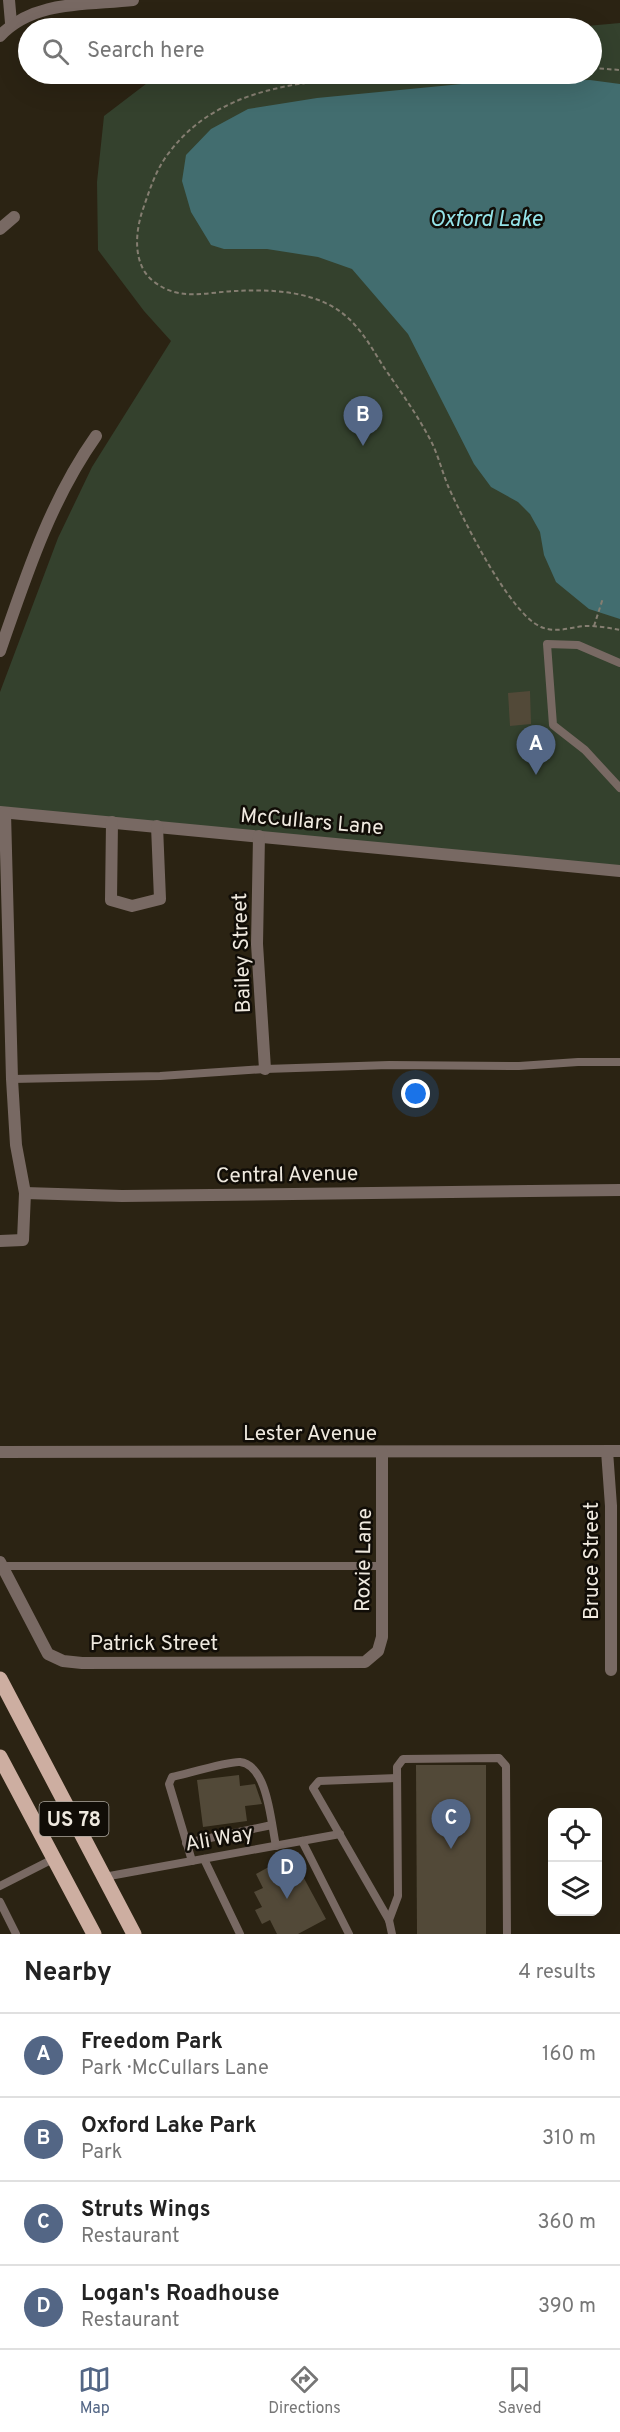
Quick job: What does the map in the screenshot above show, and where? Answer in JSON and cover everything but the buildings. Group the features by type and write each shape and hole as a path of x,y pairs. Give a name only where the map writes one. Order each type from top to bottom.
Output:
{"main road":[{"name":"US 78","path":"0,1679 134,1934"},
{"name":"US 78","path":"0,1756 94,1934"}],"street":[{"path":"9,0 11,23"},
{"path":"22,18 40,10 133,0"},
{"path":"0,36 11,23 18,20"},
{"path":"0,229 14,217"},
{"path":"0,651 39,539 57,500 96,436"},
{"path":"0,1241 23,1240 25,1193 16,1145 12,1079 5,1026 3,812"},
{"name":"McCullars Lane","path":"3,812 620,870"},
{"path":"112,822 111,900 132,906 160,899 157,826"},
{"name":"Bailey Street","path":"259,836 257,944 266,1069"},
{"name":"Central Avenue","path":"25,1193 122,1196 620,1190"},
{"name":"Lester Avenue","path":"0,1452 614,1451"},
{"name":"Bruce Street","path":"611,1670 611,1506 614,1451"},
{"name":"Roxie Lane","path":"365,1662 378,1650 382,1637 382,1452"},
{"name":"Patrick Street","path":"1,1564 44,1648 48,1654 63,1661 82,1663 365,1662"}],"lane":[{"path":"620,663 578,645 547,644 553,725 585,750 620,788"},
{"path":"12,1079 160,1076 266,1069 620,1062"},
{"path":"1,1564 383,1566"},
{"path":"389,1920 398,1896 397,1767 403,1759 499,1758 506,1766 507,1934"},
{"path":"192,1861 169,1784 172,1777 239,1761 250,1765 262,1779 276,1846"},
{"path":"392,1934 389,1920 313,1788 319,1781 397,1778"},
{"path":"186,1843 272,1825"},
{"name":"Ali Way","path":"104,1877 340,1834"},
{"path":"302,1841 349,1934"},
{"path":"0,1886 55,1858"},
{"path":"204,1859 240,1934"},
{"path":"0,1902 16,1934"}],"path":[{"path":"602,69 620,70"},
{"path":"291,84 241,99 186,133 167,155 153,181 137,230 137,249 143,269 153,281 176,293 203,296 232,291 277,291 304,296 334,308 348,318 366,339 421,422 433,444 448,486 492,572 508,594 531,620 542,627 562,631 586,626 620,630"},
{"path":"594,626 603,598"}],"green space":[{"path":"620,23 620,871 0,812 0,692 58,538 92,467 171,341 144,311 98,250 97,182 104,116 146,84 602,84 602,25"}],"water":[{"name":"Oxford Lake","path":"602,82 620,84 620,619 589,609 556,582 544,555 540,532 530,514 518,502 491,487 474,464 408,334 352,269 318,257 267,249 224,249 211,245 191,212 182,181 186,155 211,129 248,109 317,98 462,84 602,84"}],"place":[{"name":"Oxford Lake Park","path":"363,446"},
{"name":"Freedom Park","path":"536,775"},
{"name":"Struts Wings","path":"451,1849"},
{"name":"Logan's Roadhouse","path":"287,1899"}]}
